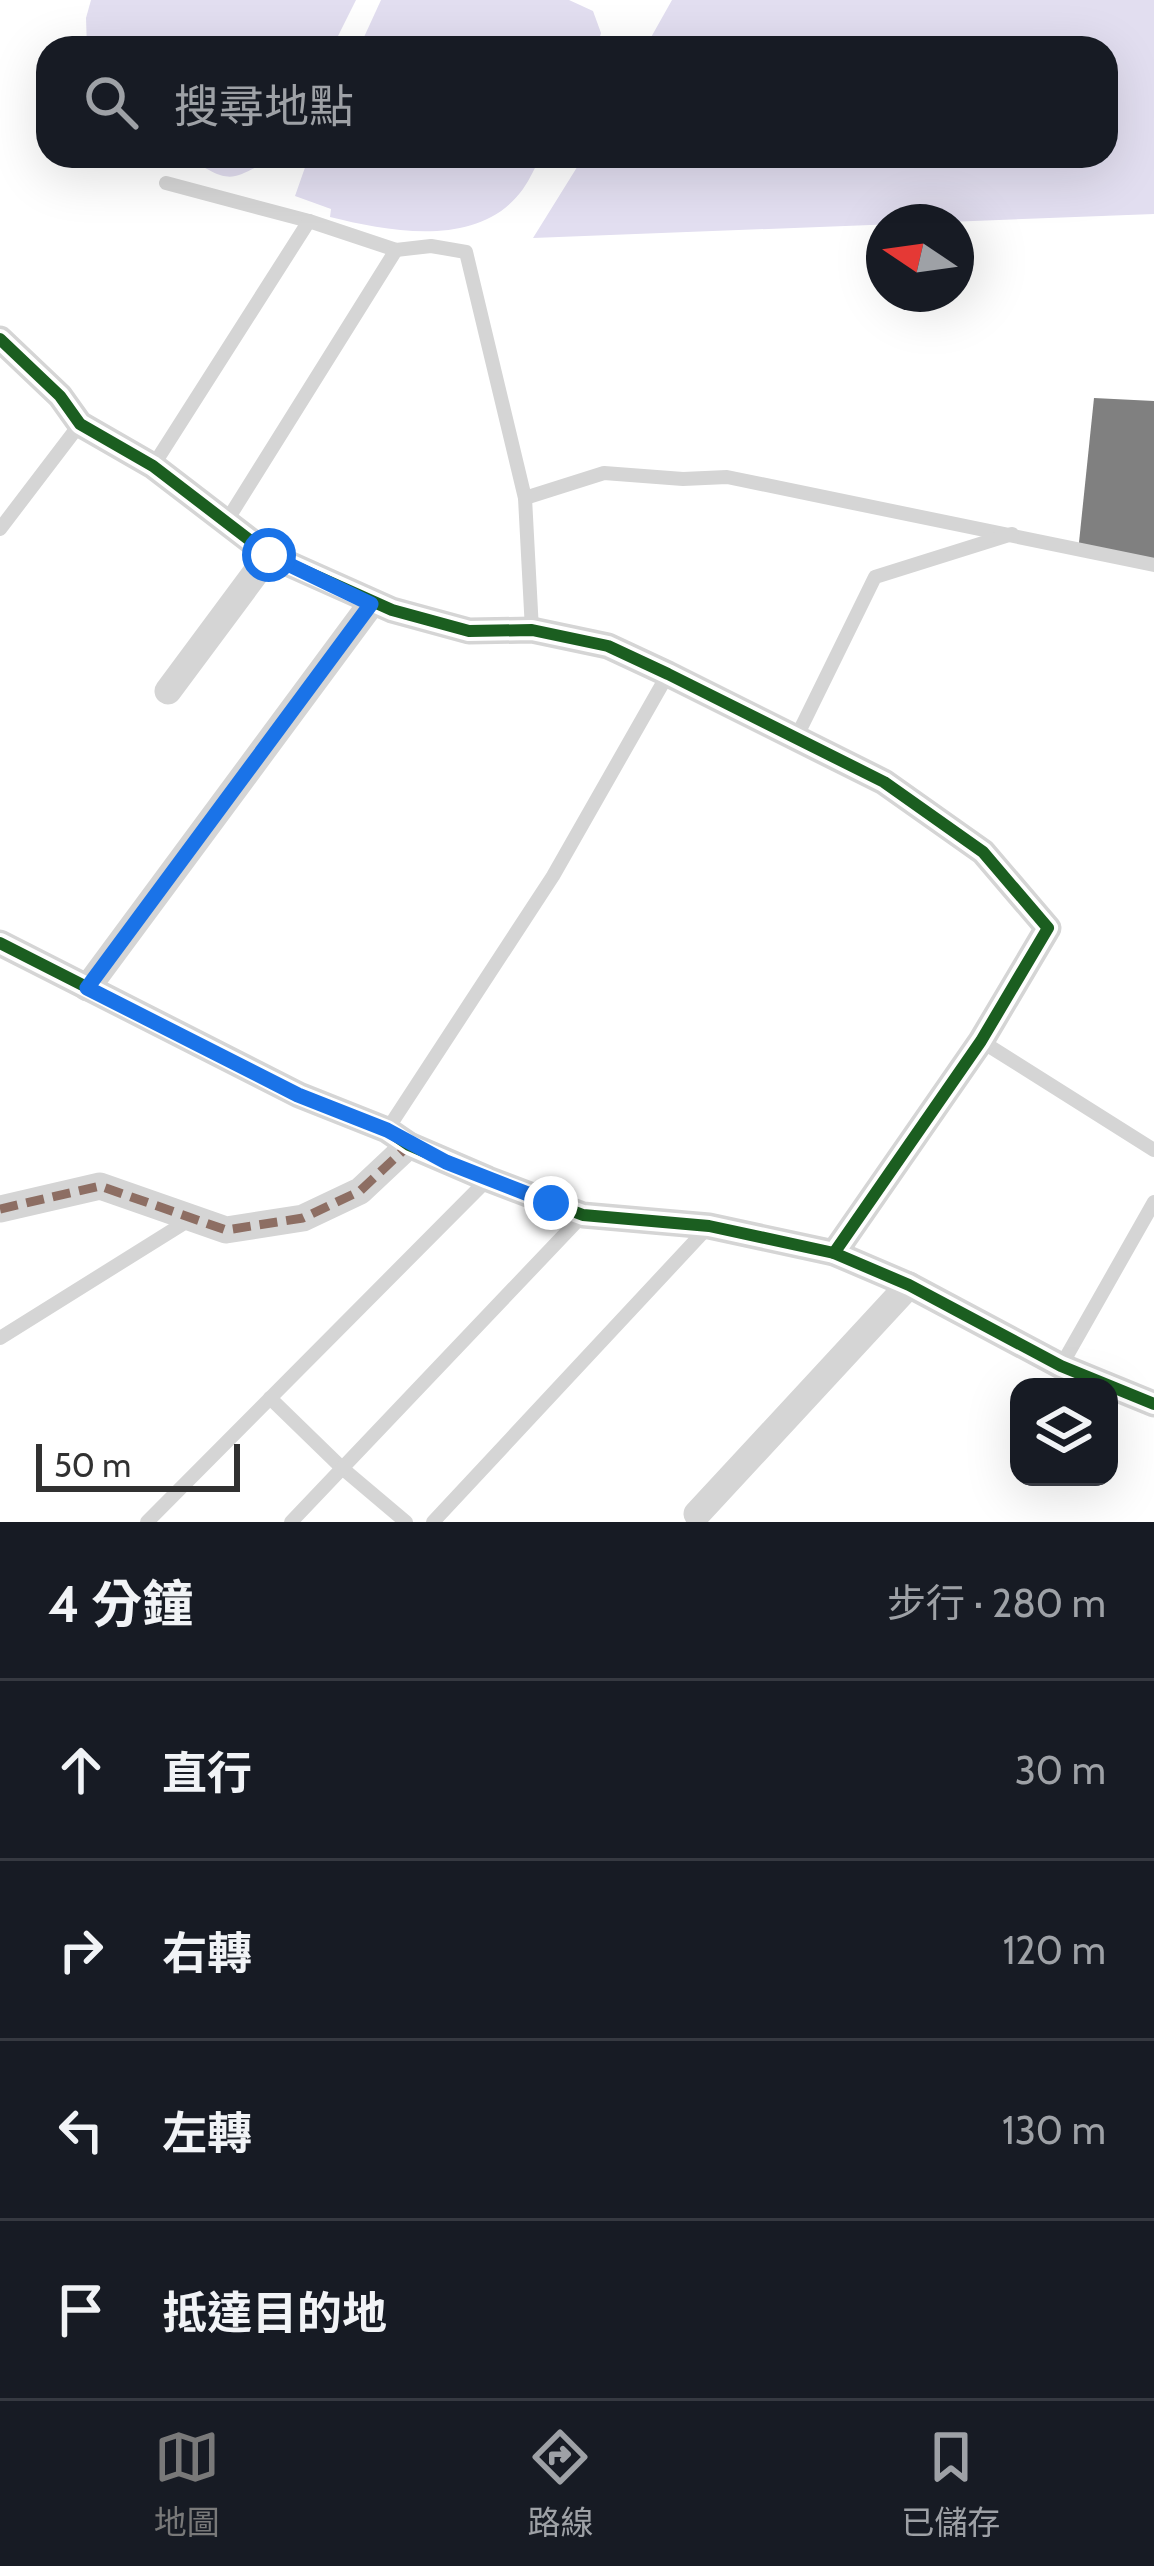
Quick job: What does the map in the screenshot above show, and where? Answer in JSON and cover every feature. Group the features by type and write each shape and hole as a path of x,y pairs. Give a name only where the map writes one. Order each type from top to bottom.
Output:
{"street":[{"path":"0,339 60,395 80,424 153,466 269,555 371,604 469,631 532,630 608,646 884,782 983,852 1048,928 981,1041 834,1253"},
{"path":"167,691 269,555"},
{"path":"87,988 371,604"},
{"path":"0,943 298,1095 488,1179 583,1214 709,1226 834,1253 909,1286 1060,1366 1151,1396"},
{"path":"0,1209 100,1186 226,1230 303,1217 360,1191 398,1138"},
{"path":"697,1514 909,1286"}],"lane":[{"path":"166,183 309,220 396,250 431,246 466,252 525,498 532,630"},
{"path":"153,466 309,220"},
{"path":"226,522 396,250"},
{"path":"0,530 80,424"},
{"path":"525,498 604,473 727,477 1154,565"},
{"path":"795,740 875,577 1013,534"},
{"path":"398,1138 668,674"},
{"path":"981,1041 1154,1150"},
{"path":"147,1522 488,1179"},
{"path":"1060,1366 1154,1202"},
{"path":"290,1522 583,1214"},
{"path":"0,1338 189,1220"},
{"path":"433,1522 709,1226"},
{"path":"270,1398 406,1522"}],"shaded area":[{"path":"91,0 356,0 338,36 87,36"},
{"path":"381,0 569,0 593,11 601,33 600,36 364,36"},
{"path":"672,0 1154,0 1154,214 974,221 974,204 866,204 866,225 533,238 577,168 1118,168 1118,36 652,36"},
{"path":"206,168 255,168 231,177"},
{"path":"305,168 534,168 505,208 459,228 407,231 380,227 330,217 331,209 295,196"}],"building":[{"path":"1094,398 1154,401 1154,565 1078,552"}],"marked path":[{"path":"0,1209 100,1186 226,1230 303,1218 360,1191 409,1145"}],"cycle path":[{"path":"0,339 60,396 80,424 153,466 269,555 392,610 469,631 532,630 608,646 884,782 983,852 1048,928 981,1041 834,1253"},
{"path":"0,943 299,1095 387,1130 409,1145 488,1179 583,1215 709,1226 834,1253 909,1285 1061,1366 1154,1404"}],"route":[{"path":"269,555 371,604 87,988 298,1095 551,1203"}]}
